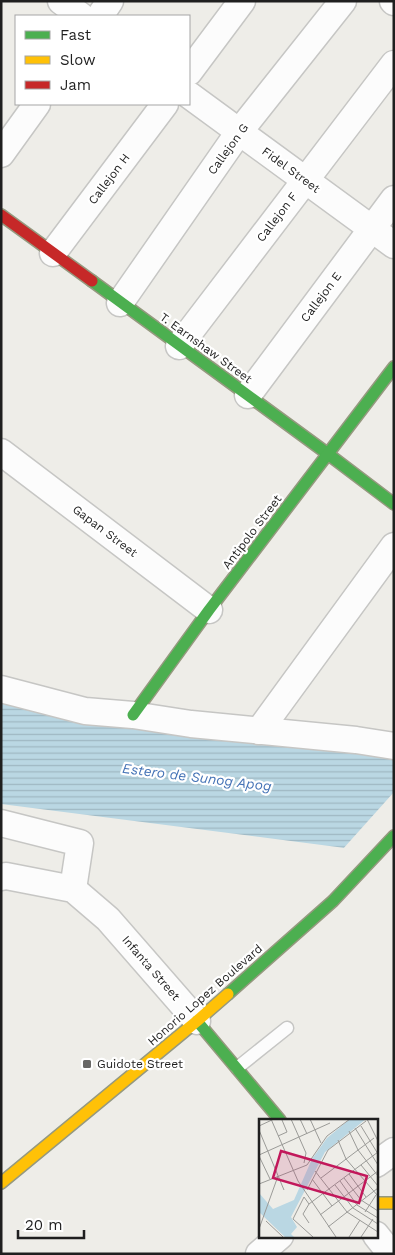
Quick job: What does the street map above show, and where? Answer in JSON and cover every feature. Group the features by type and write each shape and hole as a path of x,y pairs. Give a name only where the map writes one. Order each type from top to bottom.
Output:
{"street":[{"path":"61,1 80,15"},
{"path":"101,15 110,1"},
{"path":"190,71 242,1"},
{"name":"Callejon G","path":"120,303 239,132 343,1"},
{"name":"Callejon F","path":"179,346 394,64"},
{"name":"Fidel Street","path":"190,97 394,245"},
{"path":"1,154 36,105"},
{"name":"Callejon H","path":"53,254 164,105"},
{"name":"Callejon E","path":"248,395 394,199"},
{"name":"T. Earnshaw Street","path":"1,215 394,504"},
{"name":"Antipolo Street","path":"133,714 209,610 394,367"},
{"name":"Gapan Street","path":"1,452 209,610"},
{"path":"259,731 394,546"},
{"path":"1,689 85,711 133,714 191,724 356,740 394,746"},
{"path":"1,823 80,843 74,889 6,876 1,877"},
{"name":"Honorio Lopez Boulevard","path":"1,1183 197,1021 333,901 394,836"},
{"name":"Infanta Street","path":"74,889 108,919 279,1119"},
{"path":"378,1163 394,1151"},
{"path":"378,1203 394,1203"},
{"path":"259,1254 278,1238"},
{"path":"378,1238 392,1254"}],"lane":[{"path":"237,1068 287,1028"}],"water":[{"name":"Estero de Sunog Apog","path":"1,696 394,754 394,859 345,848 1,804"}],"pier":[{"path":"394,792 394,862 342,850"}],"traffic: fast":[{"path":"92,281 394,504"},
{"path":"133,715 209,610 394,367"},
{"path":"228,994 333,901 394,836"},
{"path":"197,1021 279,1119"}],"traffic: slow":[{"path":"1,1183 228,994"},
{"path":"378,1203 394,1203"}],"traffic: jam":[{"path":"1,215 92,281"}],"place":[{"name":"Guidote Street","path":"87,1064"}]}
